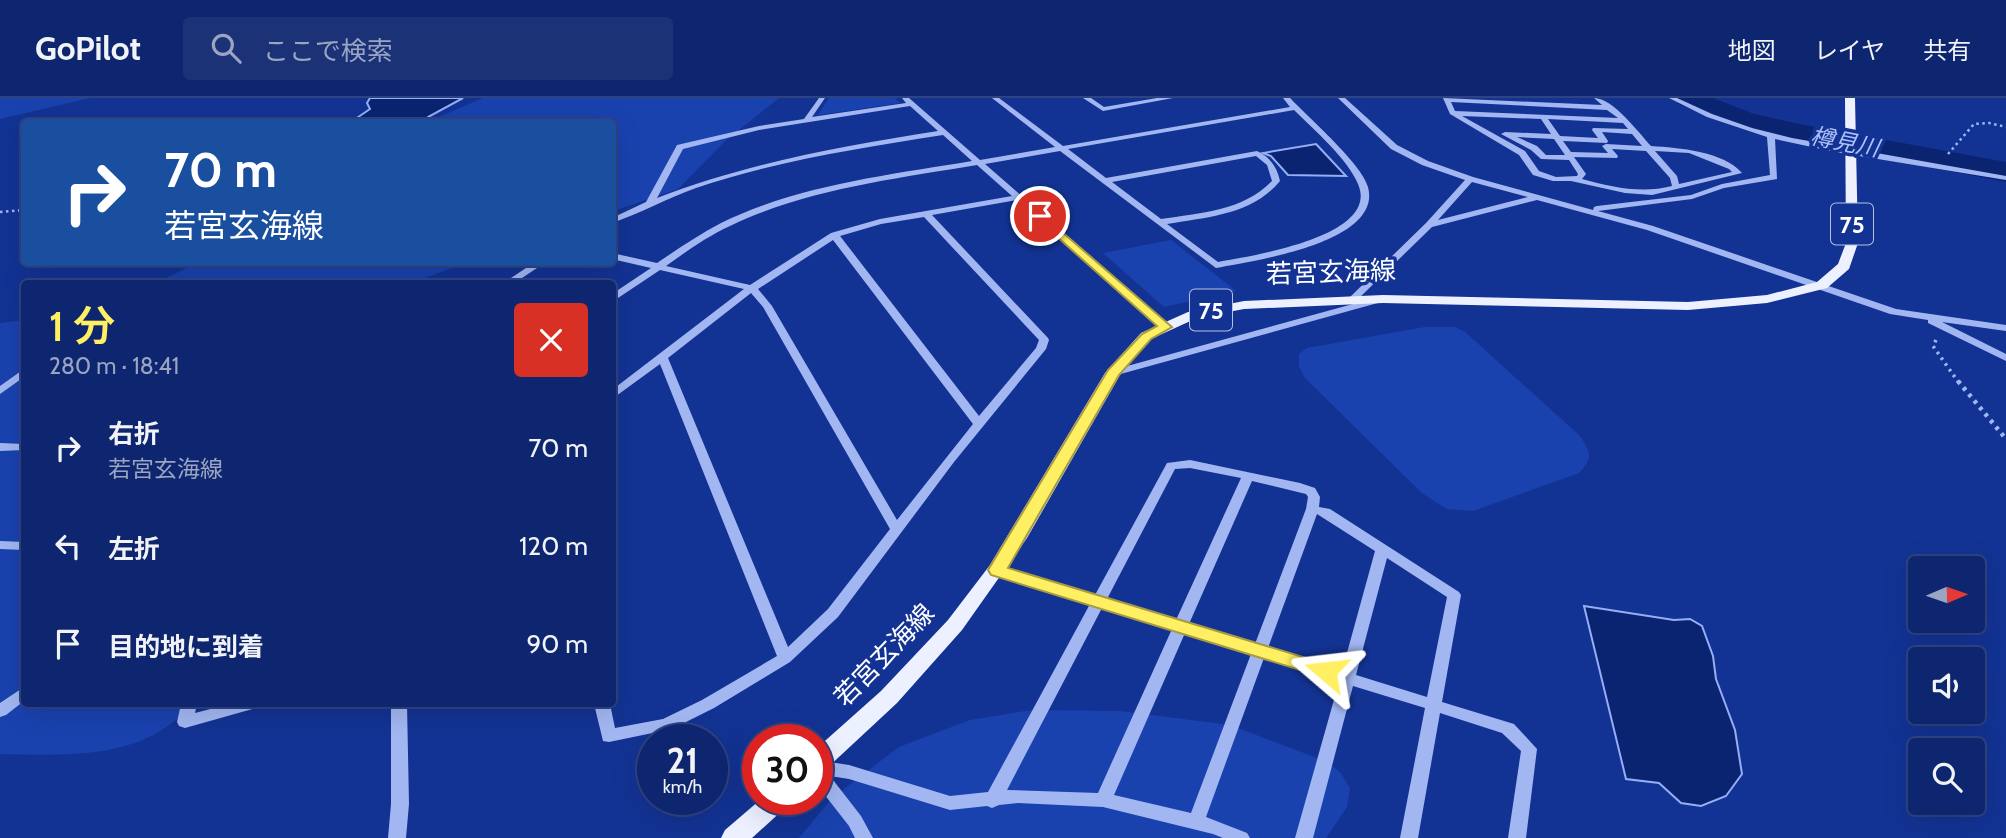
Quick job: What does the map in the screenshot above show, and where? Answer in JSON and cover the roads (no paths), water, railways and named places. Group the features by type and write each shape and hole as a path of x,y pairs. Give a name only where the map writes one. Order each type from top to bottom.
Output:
{"main road":[{"name":"75","path":"1822,285 1844,266 1852,243 1850,98"},
{"name":"若宮玄海線","path":"833,751 955,625 997,570 1113,373 1146,337 1166,327 1193,315 1244,304 1383,299 1688,306 1767,299 1822,285"},
{"path":"734,838 760,815"}],"street":[{"path":"807,120 822,98"},
{"path":"995,98 1216,265 1322,240 1344,228 1358,215 1364,203 1363,186 1352,169 1286,98"},
{"path":"1086,98 1102,109 1170,98"},
{"path":"1341,98 1394,146 1425,163 1470,179 1591,210 1822,285 1861,302 1923,316 2006,328"},
{"path":"1597,98 1625,121 1674,178 1676,187"},
{"path":"1672,98 1710,116 1771,134 1849,146 2006,177"},
{"path":"1556,135 1505,134 1534,148 1544,157 1614,156 1606,145 1689,151 1732,167 1738,173 1662,191 1608,188 1574,179 1556,179 1536,173 1522,153 1452,113 1447,99 1530,101 1612,108"},
{"path":"650,202 680,147 703,140 908,101 1166,327"},
{"path":"1530,101 1582,174 1574,179"},
{"path":"616,296 706,234 768,207 875,180 1295,108"},
{"path":"1452,113 1625,121"},
{"path":"1492,127 1604,141 1596,130 1634,132"},
{"path":"616,220 650,202 749,168 945,132"},
{"path":"1591,210 1692,197 1722,186 1774,177 1771,134"},
{"path":"1105,181 1257,153 1267,160 1275,172 1276,181 1270,189 1254,200 1235,207 1160,222"},
{"path":"1352,300 1429,225 1470,179"},
{"path":"1662,191 1677,199"},
{"path":"616,393 752,288 834,235 861,226 1019,197"},
{"path":"1429,225 1538,197"},
{"path":"603,707 609,736 666,725 708,704 785,658 833,612 979,424 1041,349 1044,340 925,213"},
{"path":"834,235 979,424"},
{"path":"616,257 752,288 767,306 896,529"},
{"path":"513,280 535,266"},
{"path":"1113,373 1383,299"},
{"path":"1923,316 2006,358"},
{"path":"663,356 785,658"},
{"path":"0,391 21,374"},
{"path":"0,447 21,447"},
{"path":"992,801 1171,466 1190,464 1308,489 1314,497 1312,509 1196,822"},
{"path":"1103,800 1247,478"},
{"path":"1312,509 1325,512 1454,595 1409,838"},
{"path":"0,545 21,547"},
{"path":"1304,838 1382,551"},
{"path":"997,570 1508,727 1529,749 1517,838"},
{"path":"0,711 21,695"},
{"path":"188,707 185,722 239,707"},
{"path":"397,838 400,804 398,707"},
{"path":"833,770 950,803 992,801 1018,796 1103,800 1216,827 1241,838"},
{"path":"833,790 864,838"}],"waterway":[{"name":"樽見川","path":"1688,98 1745,120 1799,133 2006,172"}]}
